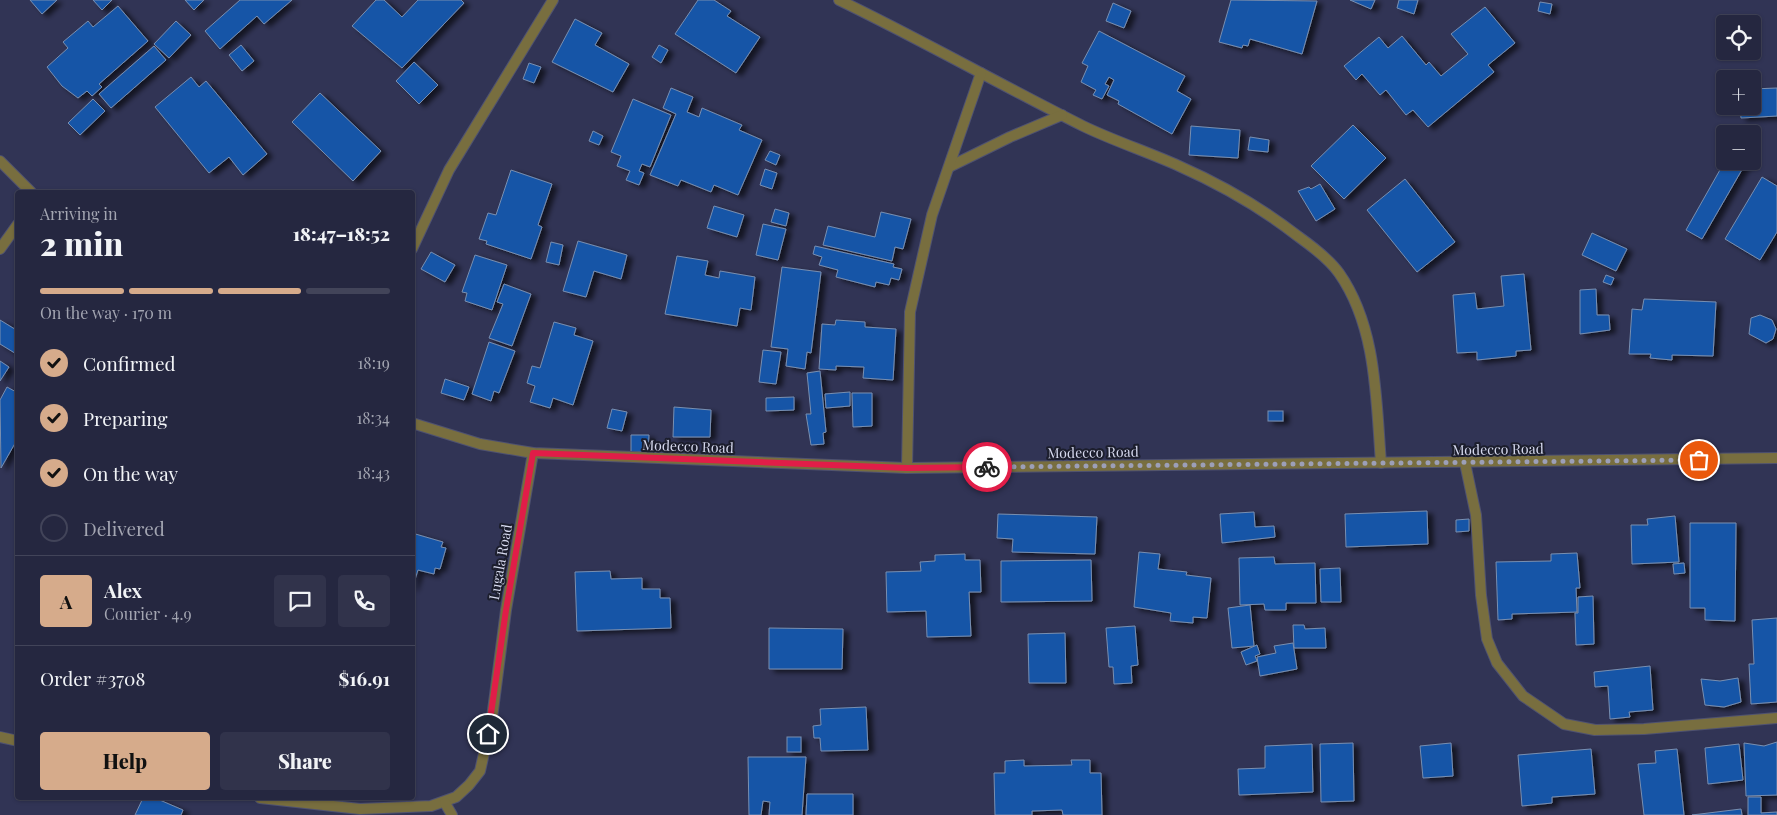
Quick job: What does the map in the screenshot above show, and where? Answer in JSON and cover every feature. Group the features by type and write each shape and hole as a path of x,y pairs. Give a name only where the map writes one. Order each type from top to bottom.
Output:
{"street":[{"path":"415,243 449,170 553,0"},
{"path":"839,0 917,38 1062,115 1204,177 1259,207 1321,255 1338,271 1354,300 1365,330 1373,368 1381,463"},
{"path":"907,468 910,312 932,215 981,73"},
{"path":"949,167 1010,137 1062,115"},
{"path":"0,161 29,190"},
{"path":"0,249 15,228"},
{"name":"Modecco Road","path":"415,424 480,444 533,453 907,468 1777,458"},
{"name":"Lugala Road","path":"278,800 360,809 431,806 456,797 470,785 480,771 492,718 506,610 533,453"},
{"path":"1465,463 1476,515 1481,595 1487,639 1497,663 1523,696 1564,724 1595,730 1644,729 1777,718"},
{"path":"0,737 15,740"},
{"path":"445,802 452,815"}],"building":[{"path":"30,0 57,0 42,14"},
{"path":"93,0 112,0 102,10"},
{"path":"185,0 204,0 194,10"},
{"path":"240,0 292,0 264,24 257,16 220,49 205,31"},
{"path":"376,0 384,0 402,17 418,0 461,0 464,3 402,68 352,26"},
{"path":"698,0 714,0 731,11 727,16 760,37 736,73 675,34"},
{"path":"1231,0 1317,1 1302,54 1250,39 1248,46 1243,45 1242,48 1219,42"},
{"path":"1350,0 1375,0 1371,9"},
{"path":"1399,0 1418,0 1414,14 1397,8"},
{"path":"1540,2 1552,4 1550,14 1538,11"},
{"path":"1113,3 1131,11 1124,28 1106,21"},
{"path":"118,6 148,41 99,84 102,87 92,96 87,91 78,98 62,86 47,67 68,48 63,42 88,21 93,27"},
{"path":"1485,7 1515,43 1488,65 1494,72 1428,127 1413,110 1406,115 1386,90 1380,95 1362,74 1356,80 1344,66 1379,37 1388,48 1402,36 1426,65 1429,62 1441,76 1468,54 1451,34"},
{"path":"575,19 602,33 595,45 629,64 613,92 552,62"},
{"path":"176,21 191,35 169,58 154,44"},
{"path":"1099,31 1185,76 1177,91 1191,99 1172,134 1118,104 1119,101 1107,95 1114,80 1109,77 1105,84 1109,86 1102,99 1093,95 1096,90 1081,82 1088,66 1082,63"},
{"path":"241,45 254,61 242,71 229,55"},
{"path":"659,45 668,50 661,63 652,57"},
{"path":"154,46 166,60 111,108 99,94"},
{"path":"414,62 438,85 419,104 396,81"},
{"path":"529,63 541,67 534,83 523,79"},
{"path":"191,77 199,87 206,81 267,154 243,175 229,157 209,173 155,107"},
{"path":"671,88 693,97 687,112 699,117 702,108 742,125 739,130 762,140 738,195 714,185 711,192 681,180 678,186 650,175 676,114 663,108"},
{"path":"1777,88 1777,116 1741,118 1741,115 1761,115 1761,89"},
{"path":"320,93 381,151 353,181 292,122"},
{"path":"93,99 105,111 80,135 68,123"},
{"path":"633,99 671,115 650,167 642,164 639,171 644,173 639,185 626,180 630,171 617,166 621,156 611,152"},
{"path":"1353,125 1386,158 1344,199 1311,166"},
{"path":"1191,126 1240,130 1238,158 1189,155"},
{"path":"593,131 603,136 599,145 589,141"},
{"path":"1250,137 1269,140 1268,152 1248,150"},
{"path":"770,151 780,155 776,165 765,160"},
{"path":"765,169 777,173 772,189 760,185"},
{"path":"511,170 552,184 538,225 542,227 531,259 486,244 487,241 479,239 488,213 496,215"},
{"path":"1720,170 1742,170 1702,239 1686,230"},
{"path":"1762,177 1777,186 1777,232 1760,260 1725,239"},
{"path":"1405,179 1455,242 1417,272 1367,210"},
{"path":"1320,184 1335,209 1316,221 1298,191 1309,187 1311,189"},
{"path":"714,206 744,215 737,237 707,228"},
{"path":"775,209 789,213 786,226 771,222"},
{"path":"881,212 911,219 903,249 895,247 892,261 823,245 828,226 875,237"},
{"path":"763,224 786,229 778,260 756,255"},
{"path":"1592,233 1627,249 1616,271 1582,255"},
{"path":"578,241 627,255 621,279 594,271 586,297 563,291"},
{"path":"551,242 563,245 559,265 546,262"},
{"path":"815,246 894,264 893,267 902,269 899,280 891,278 889,285 876,282 875,287 836,277 838,270 819,265 822,257 813,254"},
{"path":"431,252 455,265 445,282 421,269"},
{"path":"475,255 507,265 492,310 465,301 467,293 462,292"},
{"path":"677,256 708,261 705,275 719,278 720,271 755,277 751,310 740,308 737,326 665,314"},
{"path":"782,267 821,272 811,353 807,352 805,369 786,366 788,349 771,347"},
{"path":"1524,274 1531,350 1516,351 1516,356 1477,360 1477,352 1457,353 1453,295 1475,293 1477,309 1504,306 1501,276"},
{"path":"1606,275 1614,278 1611,285 1603,282"},
{"path":"504,284 531,294 512,346 489,338 503,304 497,302"},
{"path":"1596,289 1597,315 1609,315 1610,330 1580,334 1580,290"},
{"path":"1644,299 1716,302 1713,356 1672,355 1672,360 1650,358 1651,354 1629,354 1632,309 1642,310"},
{"path":"1760,315 1772,320 1776,329 1773,339 1766,343 1749,334 1751,318"},
{"path":"0,320 15,329 15,353 0,344"},
{"path":"836,320 865,322 865,327 896,329 893,380 863,378 864,367 836,366 836,370 819,369 822,324 835,325"},
{"path":"554,322 576,328 574,335 593,341 573,405 553,398 550,408 530,402 535,386 527,383 532,366 540,368"},
{"path":"489,342 515,351 499,393 494,391 491,401 472,394"},
{"path":"763,350 781,352 776,384 759,382"},
{"path":"0,361 9,367 0,381"},
{"path":"820,371 826,432 823,433 824,444 811,445 806,414 811,414 807,373"},
{"path":"445,379 469,387 464,400 441,393"},
{"path":"7,387 15,391 15,443 1,468 0,400"},
{"path":"850,392 850,406 826,408 825,394"},
{"path":"852,393 872,393 872,426 853,427"},
{"path":"794,397 794,410 766,411 766,398"},
{"path":"674,407 711,410 710,437 673,437"},
{"path":"612,409 627,412 622,431 607,428"},
{"path":"1268,411 1283,411 1283,421 1268,421"},
{"path":"631,435 649,435 648,452 631,452"},
{"path":"1427,511 1428,544 1346,547 1345,514"},
{"path":"1254,512 1255,527 1274,526 1275,537 1222,543 1220,514"},
{"path":"998,514 1097,517 1095,554 1012,552 1013,539 997,538"},
{"path":"1675,516 1679,562 1632,564 1631,525 1648,525 1647,519"},
{"path":"1469,519 1469,531 1456,532 1456,520"},
{"path":"1690,523 1736,523 1735,621 1705,620 1705,608 1690,608"},
{"path":"415,534 443,542 441,547 446,548 440,569 435,568 434,574 418,570 415,580"},
{"path":"1139,552 1160,554 1158,569 1187,572 1186,575 1211,578 1207,618 1193,617 1193,623 1170,621 1171,613 1134,607"},
{"path":"1577,553 1580,588 1576,588 1577,612 1512,614 1512,619 1498,620 1496,562 1551,561 1551,554"},
{"path":"965,554 965,560 980,560 981,592 969,592 971,636 927,637 926,611 887,612 886,572 921,571 920,562 935,561 935,555"},
{"path":"1274,557 1275,564 1315,563 1316,603 1286,603 1286,610 1265,610 1264,604 1240,605 1239,558"},
{"path":"1091,560 1092,601 1001,602 1001,561"},
{"path":"1684,563 1685,573 1674,574 1673,564"},
{"path":"1340,568 1341,602 1321,602 1320,569"},
{"path":"610,571 611,579 642,578 642,589 660,589 660,598 670,598 671,628 577,631 575,572"},
{"path":"1593,596 1594,644 1576,645 1575,613 1578,613 1578,597"},
{"path":"1250,605 1254,646 1232,648 1228,608"},
{"path":"1777,618 1777,702 1751,704 1749,664 1754,664 1752,620"},
{"path":"1293,625 1304,625 1305,629 1325,628 1326,648 1294,648"},
{"path":"1135,626 1138,665 1131,666 1132,683 1114,684 1113,667 1109,667 1106,628"},
{"path":"769,628 843,629 842,669 769,669"},
{"path":"1065,633 1066,683 1029,683 1028,634"},
{"path":"1293,643 1297,669 1260,676 1257,657 1276,653 1274,646"},
{"path":"1257,645 1260,654 1255,656 1257,661 1246,665 1241,652"},
{"path":"1650,666 1653,710 1629,712 1630,717 1610,719 1608,686 1595,687 1594,672"},
{"path":"1738,678 1741,702 1724,707 1705,705 1701,679 1720,681"},
{"path":"866,707 868,750 821,751 820,738 814,738 813,726 821,725 820,709"},
{"path":"787,737 801,737 801,752 787,752"},
{"path":"1777,742 1777,795 1746,796 1744,743 1764,746"},
{"path":"1353,743 1354,801 1321,802 1320,744"},
{"path":"1451,743 1453,776 1423,778 1420,746"},
{"path":"1312,744 1313,792 1239,795 1238,769 1265,768 1265,746"},
{"path":"1739,744 1743,780 1708,784 1705,748"},
{"path":"1591,749 1595,794 1552,797 1552,803 1522,806 1518,755"},
{"path":"1677,749 1684,815 1644,815 1638,764 1656,763 1655,751"},
{"path":"748,757 806,757 802,815 769,815 770,802 763,801 761,815 749,815"},
{"path":"1024,760 1024,766 1072,765 1071,760 1090,760 1090,773 1101,773 1102,815 1063,815 1062,810 1032,811 1032,815 995,815 994,773 1005,773 1005,761"},
{"path":"807,794 853,794 853,815 806,815"},
{"path":"1748,797 1761,797 1761,813 1777,812 1777,815 1748,815"},
{"path":"142,800 160,800 183,810 181,815 135,815"},
{"path":"1741,809 1742,815 1692,815"}],"way so far":[{"path":"987,467 1699,460"}],"route":[{"path":"488,734 492,718 506,610 533,453 907,468 987,467"}]}
